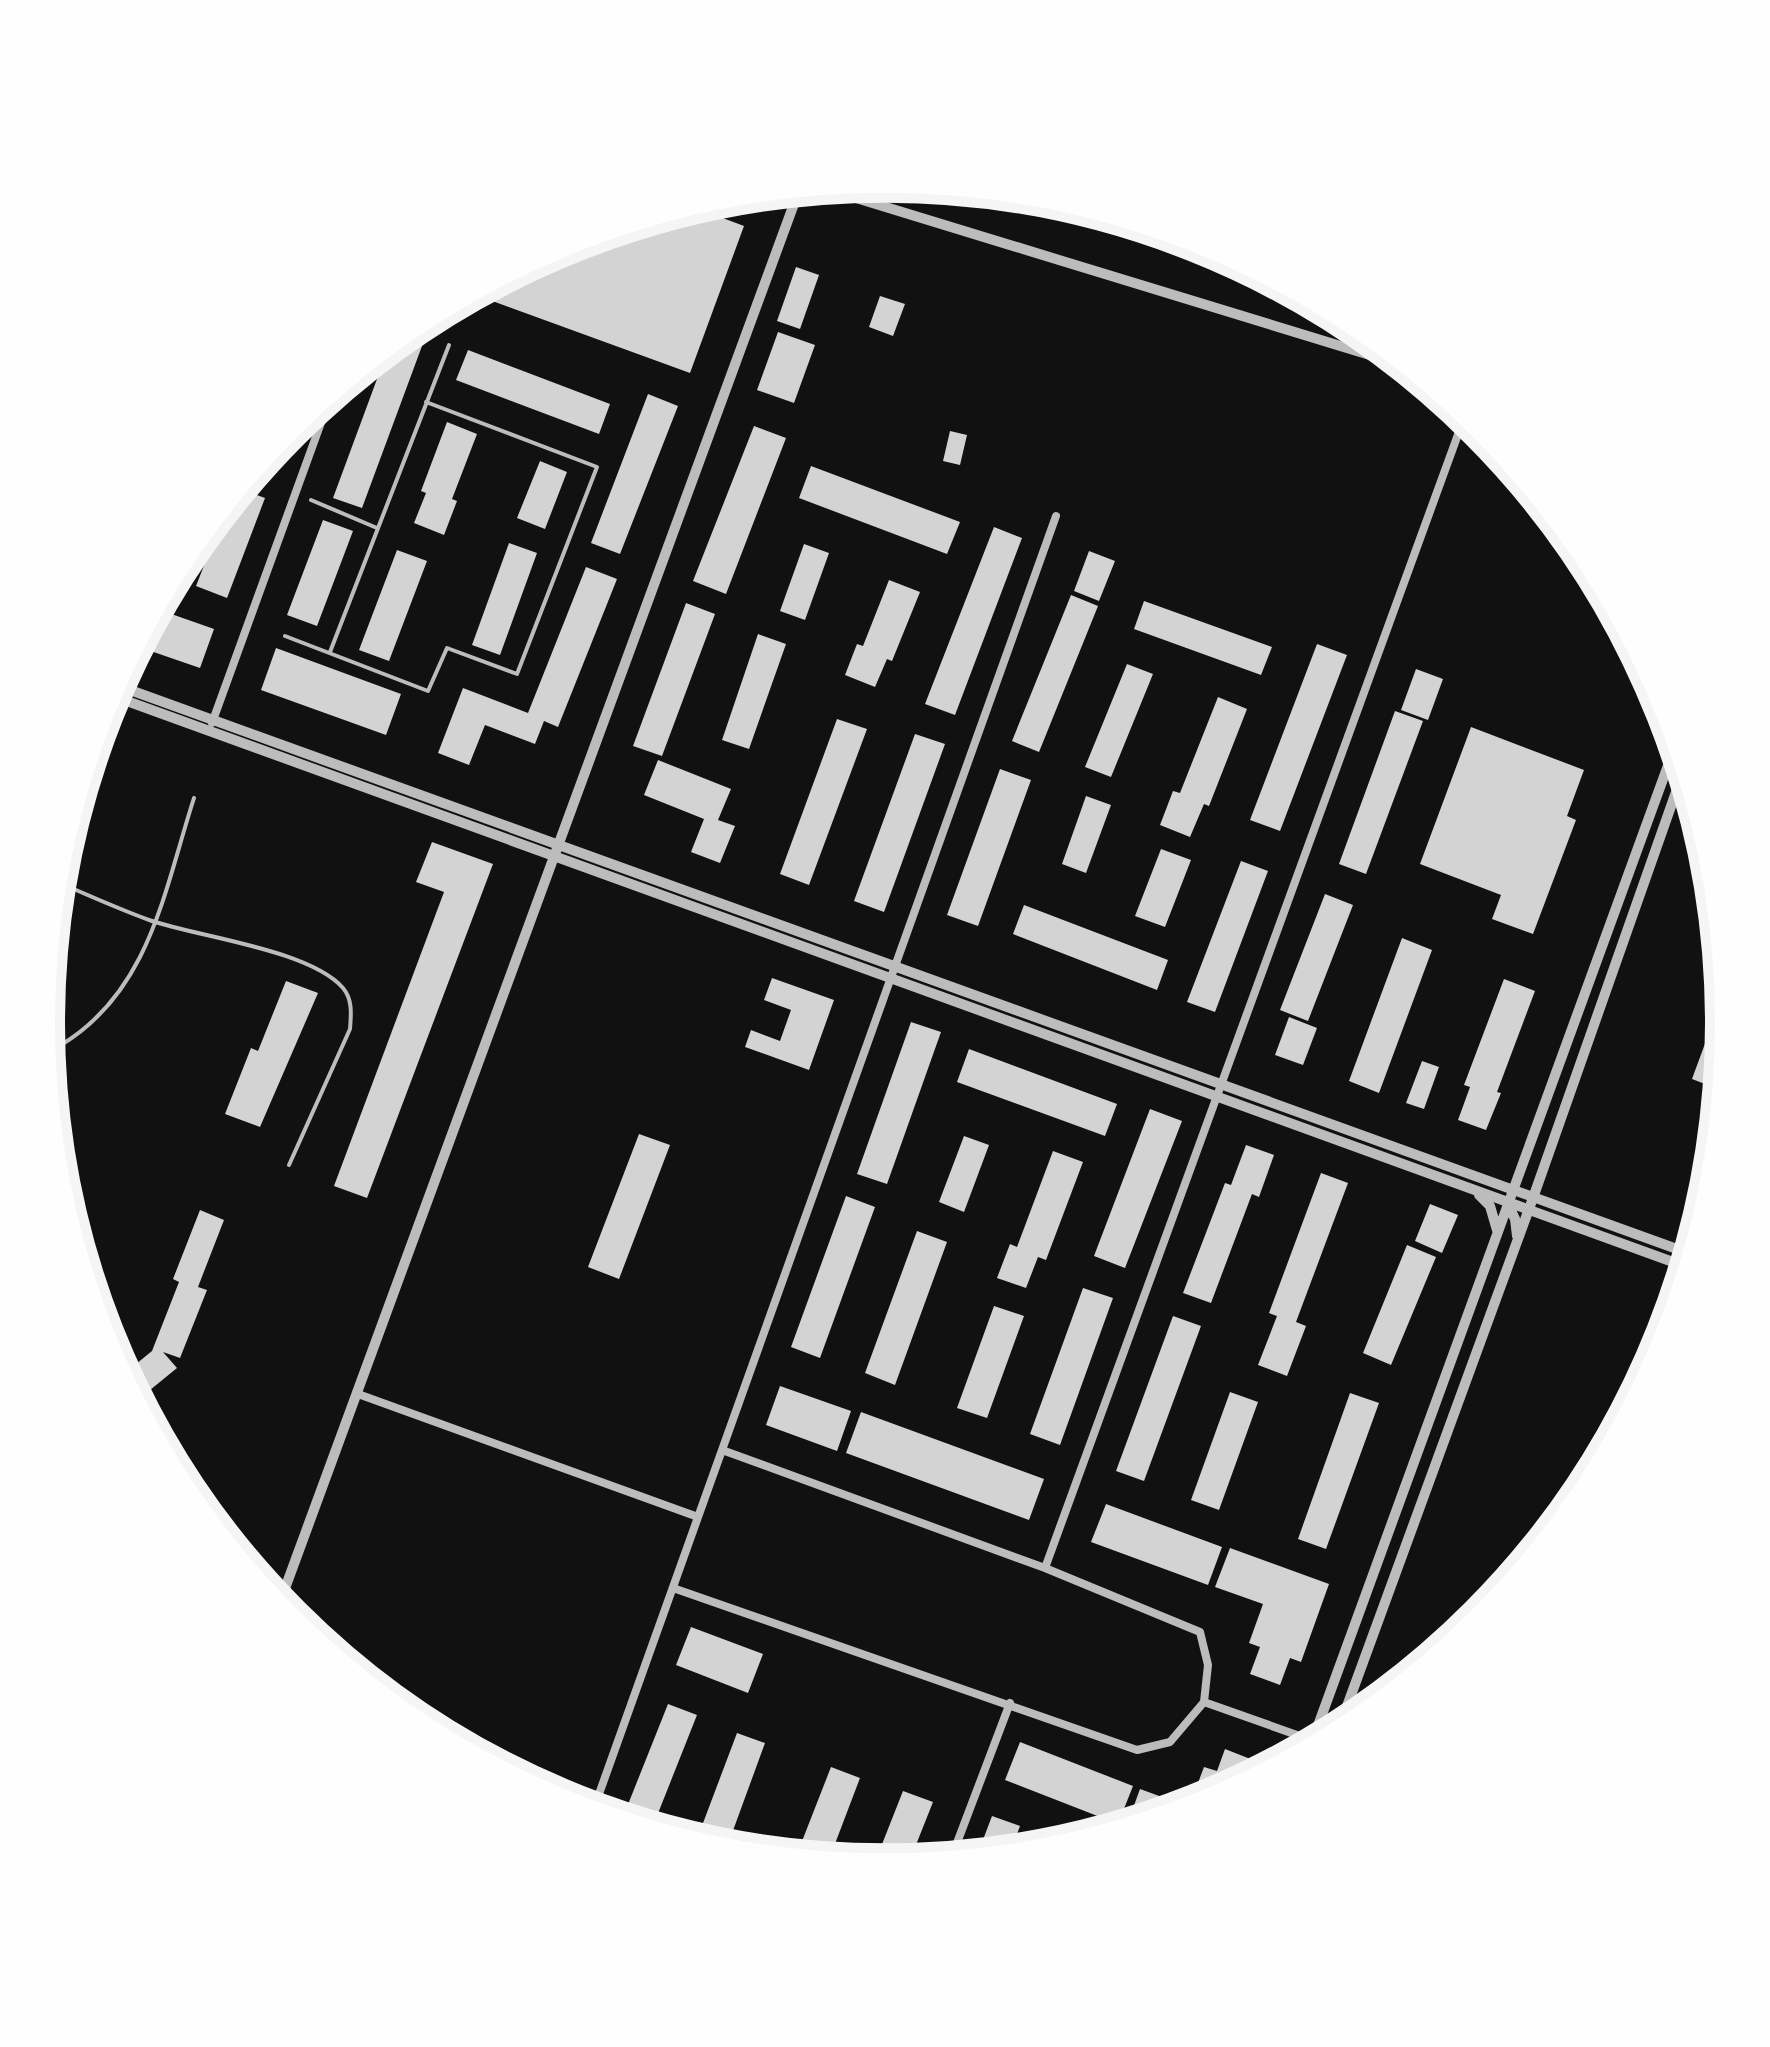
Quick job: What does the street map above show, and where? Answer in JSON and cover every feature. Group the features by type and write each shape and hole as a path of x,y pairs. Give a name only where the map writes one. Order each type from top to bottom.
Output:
{"street":[{"path":"859,199 1365,354"},
{"path":"285,1589 794,204"},
{"path":"211,726 321,422"},
{"path":"1045,1568 1459,432"},
{"path":"598,1797 1056,516"},
{"path":"131,691 211,726"},
{"path":"127,700 211,726 558,852 890,978 1674,1262"},
{"path":"1319,1724 1668,765"},
{"path":"1347,1706 1533,1198 1676,791"},
{"path":"558,852 895,967 1678,1250"},
{"path":"1476,1177 1508,1203 1516,1223 1517,1242"},
{"path":"1471,1189 1490,1206 1497,1234"},
{"path":"358,1394 698,1517"},
{"path":"673,1588 1010,1703 1137,1750 1170,1742 1204,1702 1208,1665 1200,1632 1045,1568 722,1450"},
{"path":"1204,1702 1300,1736"},
{"path":"956,1845 1010,1703"}],"lane":[{"path":"330,653 449,345"},
{"path":"285,636 428,691 447,648 517,674 597,467 426,402"},
{"path":"311,500 377,528"},
{"path":"61,1045 102,1015 133,975 154,922 194,798"},
{"path":"72,888 154,922 217,935 282,956 332,978 345,991 352,1008 350,1029 289,1165"}],"building":[{"path":"717,216 744,226 690,373 490,300 569,261 620,242"},
{"path":"796,267 819,275 800,329 777,321"},
{"path":"880,296 905,304 893,336 869,327"},
{"path":"778,332 815,345 794,403 757,390"},
{"path":"424,340 362,508 333,498 380,372"},
{"path":"468,350 610,404 599,434 456,380"},
{"path":"648,394 678,406 620,554 591,543"},
{"path":"447,422 477,434 452,499 457,501 444,535 414,523 426,493 421,491"},
{"path":"754,426 786,438 726,594 693,581"},
{"path":"950,431 967,435 960,465 943,461"},
{"path":"540,461 567,472 545,529 517,518"},
{"path":"811,466 960,522 947,554 799,498"},
{"path":"253,494 265,498 227,598 196,586 211,548 230,521"},
{"path":"323,520 353,531 317,626 287,615"},
{"path":"994,527 1022,538 955,715 925,704"},
{"path":"509,543 537,553 500,655 472,645"},
{"path":"804,544 829,553 805,620 780,611"},
{"path":"397,550 427,561 389,661 359,650"},
{"path":"1089,551 1115,561 1099,601 1074,591"},
{"path":"586,567 617,579 558,727 544,721 535,744 485,725 469,765 438,753 463,688 528,713"},
{"path":"889,580 920,592 892,661 887,659 875,687 845,675 857,644 863,646"},
{"path":"1071,595 1098,606 1039,752 1012,741"},
{"path":"1144,601 1272,647 1261,675 1134,629"},
{"path":"686,603 715,614 662,756 633,746"},
{"path":"170,613 214,629 200,668 150,651"},
{"path":"758,634 786,644 749,749 722,740"},
{"path":"1317,644 1347,655 1280,831 1250,820"},
{"path":"276,648 401,694 386,735 261,690"},
{"path":"1127,664 1153,674 1111,777 1085,767"},
{"path":"1416,669 1443,679 1428,720 1401,710"},
{"path":"1218,697 1247,709 1209,806 1204,804 1190,837 1160,825 1173,791 1180,793"},
{"path":"1395,711 1423,721 1366,874 1339,864"},
{"path":"837,719 867,729 809,885 780,874"},
{"path":"1471,727 1584,770 1567,816 1576,820 1533,934 1492,919 1501,895 1420,864"},
{"path":"915,734 945,744 884,912 854,901"},
{"path":"658,760 731,789 718,820 735,826 720,863 691,852 704,819 644,795"},
{"path":"1000,769 1031,780 978,926 947,915"},
{"path":"1086,796 1111,805 1086,873 1062,864"},
{"path":"432,842 493,864 367,1198 334,1186 444,892 416,882"},
{"path":"1161,849 1191,860 1165,927 1135,916"},
{"path":"1241,861 1268,871 1215,1012 1187,1002"},
{"path":"1325,894 1353,905 1308,1021 1280,1010"},
{"path":"1024,905 1168,960 1157,990 1013,934"},
{"path":"1402,938 1432,950 1379,1093 1349,1081"},
{"path":"772,978 834,1000 809,1070 745,1047 751,1030 780,1041 791,1010 764,1000"},
{"path":"1504,979 1535,991 1486,1130 1458,1120 1470,1087 1464,1085"},
{"path":"286,981 318,993 260,1127 225,1114 251,1048 258,1051"},
{"path":"1289,1017 1317,1028 1303,1065 1275,1055"},
{"path":"911,1022 941,1032 887,1184 857,1174"},
{"path":"1710,1031 1707,1085 1692,1079"},
{"path":"969,1049 1117,1104 1105,1136 957,1082"},
{"path":"1422,1061 1439,1067 1424,1109 1406,1103"},
{"path":"1150,1109 1182,1121 1125,1268 1094,1256"},
{"path":"639,1134 670,1145 619,1279 588,1267"},
{"path":"964,1136 989,1145 964,1212 939,1202"},
{"path":"1246,1145 1274,1155 1259,1197 1252,1194 1211,1303 1183,1293 1225,1183 1231,1185"},
{"path":"1053,1151 1083,1162 1046,1260 1038,1257 1026,1288 997,1278 1010,1244 1017,1247"},
{"path":"1321,1173 1348,1183 1296,1322 1306,1326 1287,1376 1258,1365 1277,1316 1269,1313"},
{"path":"846,1196 875,1207 820,1358 791,1347"},
{"path":"1430,1204 1458,1215 1442,1253 1415,1241"},
{"path":"200,1210 224,1220 198,1287 207,1290 180,1358 163,1352 177,1368 147,1392 135,1365 152,1351 179,1282 173,1279"},
{"path":"917,1231 947,1242 895,1385 865,1373"},
{"path":"1407,1245 1436,1257 1391,1365 1363,1353"},
{"path":"1083,1288 1113,1298 1060,1445 1030,1434"},
{"path":"994,1306 1024,1316 987,1418 957,1408"},
{"path":"1173,1316 1201,1326 1144,1481 1116,1471"},
{"path":"780,1386 851,1411 837,1451 766,1425"},
{"path":"1230,1392 1258,1402 1219,1510 1191,1500"},
{"path":"1350,1393 1379,1403 1326,1549 1298,1539"},
{"path":"861,1412 1044,1479 1029,1520 846,1453"},
{"path":"1106,1504 1222,1547 1208,1585 1091,1542"},
{"path":"1230,1548 1329,1584 1301,1662 1290,1658 1280,1685 1250,1674 1260,1647 1249,1643 1263,1604 1215,1587"},
{"path":"691,1627 763,1654 748,1693 676,1665"},
{"path":"668,1704 697,1715 657,1816 627,1807"},
{"path":"737,1733 765,1743 732,1834 701,1827"},
{"path":"1020,1742 1133,1786 1122,1813 1104,1819 1005,1780"},
{"path":"1225,1749 1253,1760 1196,1788 1204,1767 1217,1771"},
{"path":"831,1767 860,1778 834,1847 801,1844"},
{"path":"1140,1789 1167,1799 1150,1805 1132,1810"},
{"path":"903,1791 933,1802 915,1847 881,1848"},
{"path":"992,1816 1020,1826 1016,1838 982,1842"}]}
